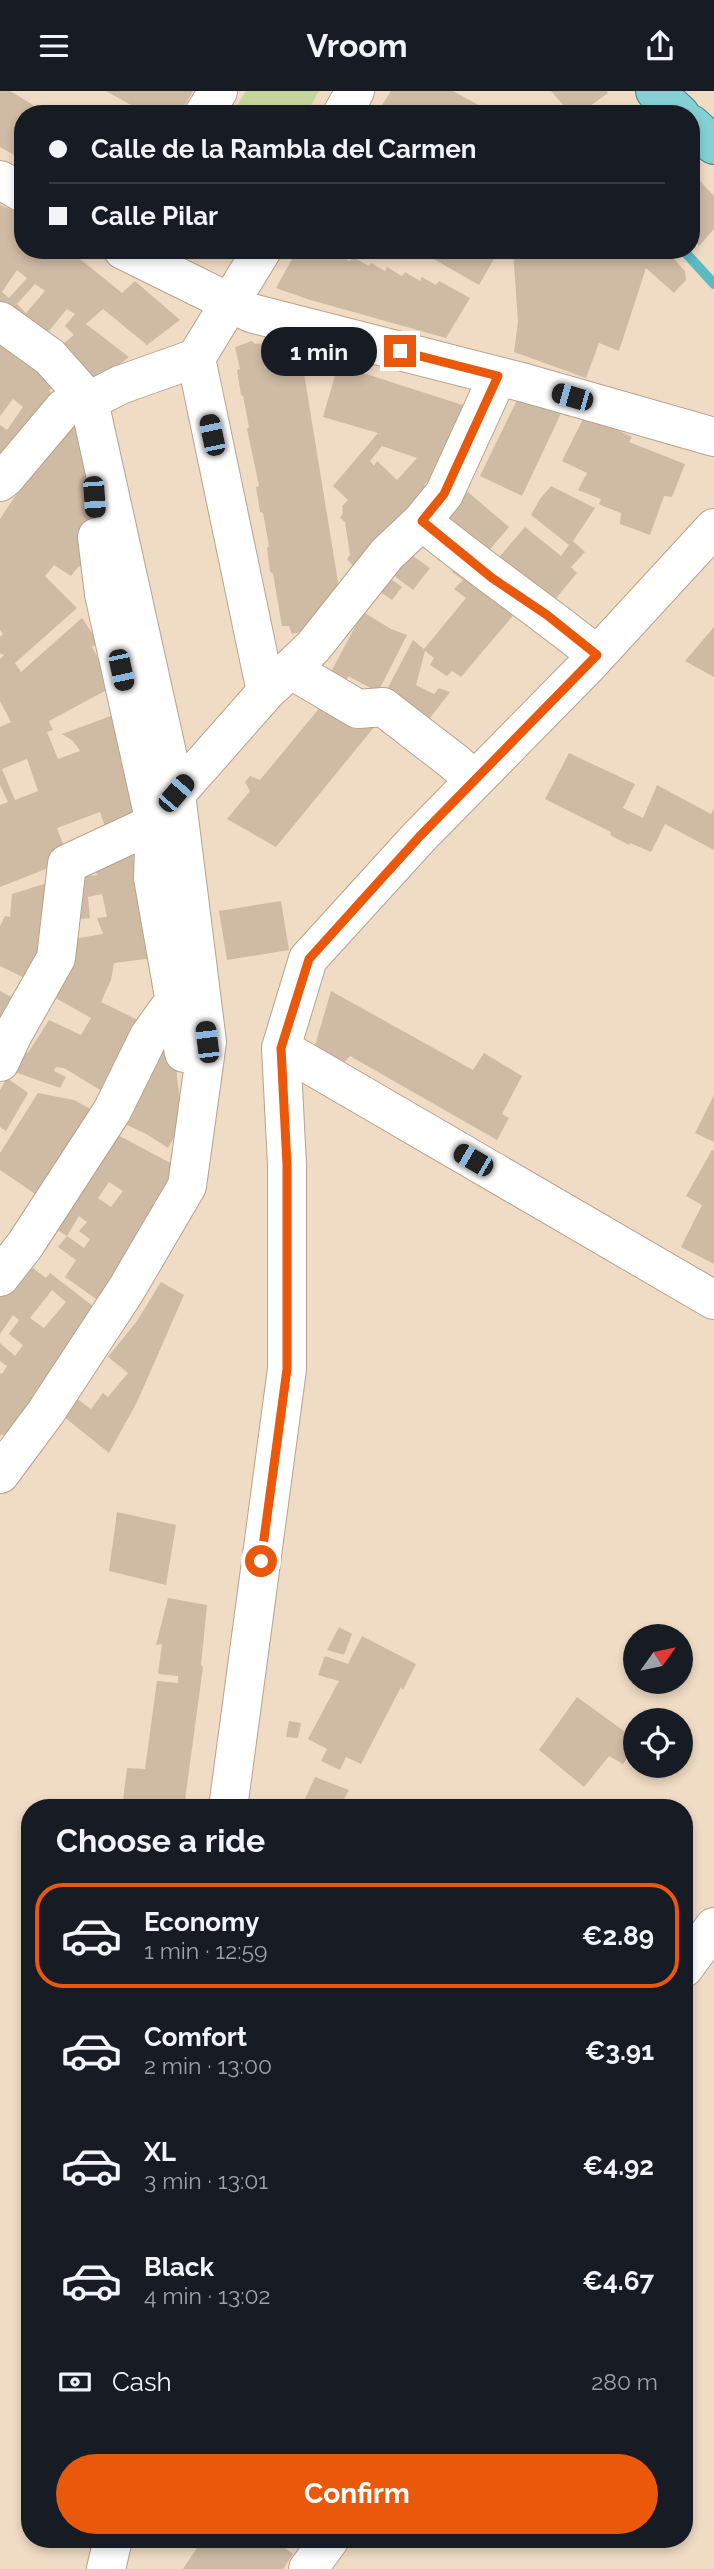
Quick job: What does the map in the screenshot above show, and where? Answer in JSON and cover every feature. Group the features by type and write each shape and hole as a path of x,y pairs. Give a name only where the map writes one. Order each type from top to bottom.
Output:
{"main road":[{"path":"655,91 670,105"},
{"path":"700,132 714,145"}],"street":[{"path":"141,259 251,313 498,376 714,437"},
{"path":"0,482 64,408 89,401 120,385 196,358 257,259"},
{"path":"0,321 50,357 89,401 107,481 207,1042 187,1186 126,1290 46,1412 0,1474"},
{"path":"196,358 278,680"},
{"path":"0,1062 56,958 67,864 165,808 278,680 313,647 387,554 422,521 444,494 498,376"},
{"path":"422,521 492,578 547,615 597,655"},
{"path":"229,1799 287,1369 287,1165 281,1048 309,959 420,836 597,655 714,528"},
{"path":"278,680 358,709 383,707 475,780"},
{"path":"165,808 153,878 184,1053 193,1132"},
{"path":"0,1277 25,1245 112,1111 149,1036 174,1000"},
{"path":"281,1048 714,1300"},
{"path":"693,1956 714,1927"},
{"path":"106,2569 111,2548"},
{"path":"308,2569 323,2548"}],"green space":[{"path":"246,91 319,91 311,105 237,105"}],"building":[{"path":"0,91 10,91 33,105 14,105 14,155 0,147"},
{"path":"106,91 193,91 185,105 131,105"},
{"path":"391,91 453,91 479,105 382,105"},
{"path":"551,91 608,93 591,105 563,105"},
{"path":"700,181 714,196 714,229 700,245"},
{"path":"0,205 14,211 14,259 80,259 122,293 135,281 180,320 147,345 103,309 86,324 129,357 93,384 53,352 74,335 65,326 75,314 67,309 39,343 0,311","holes":["17,270 27,278 9,298 2,292","35,284 45,291 26,313 17,304"]},
{"path":"292,259 357,259 385,271 387,267 402,276 405,272 420,281 422,277 436,285 439,281 470,298 446,338 276,288"},
{"path":"434,259 494,259 479,285"},
{"path":"514,259 674,259 685,271 686,280 674,293 646,268 619,351 599,343 586,378 514,352 518,322"},
{"path":"0,332 60,377 49,391 59,398 0,463 0,425 7,430 23,407 13,399 0,416"},
{"path":"252,341 255,344 271,342 272,346 282,344 283,352 299,350 301,355 340,594 301,632 292,634 289,626 282,626 273,574 270,571 269,546 263,513 260,512 256,487 259,486 237,370 240,369 235,347"},
{"path":"338,365 472,408 458,451 424,485 435,495 355,568 347,559 350,555 345,522 340,518 343,513 342,506 348,500 333,486 378,433 323,417","holes":["382,446 417,458 397,480 377,461 374,466 370,461"]},
{"path":"517,400 564,407 522,496 480,476"},
{"path":"585,415 632,437 629,442 685,464 672,497 664,496 650,535 620,524 621,513 599,504 601,499 578,490 587,473 562,461"},
{"path":"67,418 78,425 94,511 89,527 84,570 79,566 71,576 54,565 45,576 77,608 15,663 21,672 82,618 98,642 92,647 114,686 49,721 53,730 47,732 58,759 80,751 73,741 62,734 119,713 143,811 109,838 100,812 57,828 69,860 0,887 0,805 8,802 0,785 0,727 11,722 0,701 0,659 4,655 0,653 0,637 3,634 0,630 0,519","holes":["27,759 38,791 15,800 2,769"]},
{"path":"551,486 595,508 573,541 585,552 571,567 577,573 547,609 494,563 525,527 561,556 569,545 531,515"},
{"path":"462,487 509,527 478,563 430,524"},
{"path":"409,553 430,568 413,590 392,574"},
{"path":"463,560 476,587 493,601 503,590 522,605 461,677 452,671 447,676 430,665 434,658 425,651 416,685 434,694 439,688 450,692 427,722 383,697 413,640 424,649 466,598 454,589 463,580 452,572"},
{"path":"388,577 402,587 392,600 379,591"},
{"path":"363,612 407,635 378,692 348,676 341,692 324,685"},
{"path":"714,627 714,677 685,661"},
{"path":"327,699 375,726 276,847 227,819 250,791 245,782 250,776 260,780"},
{"path":"569,753 635,784 623,808 643,818 657,785 711,814 714,808 714,850 665,824 651,852 630,843 629,845 610,835 611,832 545,799"},
{"path":"139,848 153,958 114,963 111,980 101,1002 146,1024 105,1093 64,1068 56,1067 54,1071 66,1077 60,1088 9,1070 22,1048 28,1053 49,1020 81,1035 91,1018 52,996 73,939 103,934 97,918 107,917 102,894 88,897 90,918 74,920 83,877 97,875 94,867"},
{"path":"60,879 35,983 0,966 0,926 5,916 10,917 12,894"},
{"path":"281,901 289,950 227,960 219,911"},
{"path":"0,991 24,1004 0,1053"},
{"path":"331,991 473,1070 484,1053 522,1076 502,1114 509,1118 497,1140 350,1056 339,1068 314,1049"},
{"path":"162,1039 174,1047 182,1123 168,1148 121,1122"},
{"path":"7,1078 28,1093 6,1131 0,1127 0,1090"},
{"path":"38,1093 74,1100 96,1112 41,1198 0,1170 0,1153"},
{"path":"714,1095 714,1142 695,1133"},
{"path":"114,1133 176,1166 106,1306 65,1277 76,1260 58,1247 67,1236 51,1226","holes":["109,1182 123,1191 111,1207 98,1198","79,1216 87,1222 79,1231 90,1239 84,1248 67,1236"]},
{"path":"712,1150 714,1264 681,1247 702,1205 686,1196"},
{"path":"24,1261 46,1278 50,1273 102,1313 9,1440 2,1434 0,1436 0,1373 2,1374 7,1366 0,1361 0,1343 15,1356 23,1345 9,1334 19,1320 13,1315 0,1334 0,1294","holes":["52,1290 66,1302 44,1328 30,1318"]},
{"path":"161,1282 184,1295 137,1402 109,1453 63,1416 76,1398 91,1409 103,1393 108,1397 128,1373 108,1357 137,1321"},
{"path":"117,1512 176,1525 166,1585 109,1571"},
{"path":"168,1598 207,1605 201,1665 203,1667 185,1799 123,1799 127,1768 145,1769 157,1681 178,1683 178,1676 158,1674 162,1644 156,1645"},
{"path":"339,1627 352,1634 344,1655 327,1650"},
{"path":"362,1636 416,1664 361,1764 346,1757 340,1770 321,1761 327,1749 308,1739 339,1681 318,1675 325,1656 348,1664"},
{"path":"577,1697 623,1730 623,1764 609,1756 584,1787 539,1750"},
{"path":"289,1721 301,1723 298,1738 286,1737"},
{"path":"315,1777 349,1790 344,1799 305,1799"},
{"path":"197,2548 285,2548 293,2554 283,2569 183,2569"}],"waterway":[{"path":"691,259 714,284"}],"route":[{"path":"261,1561 287,1369 287,1165 281,1048 309,959 420,836 597,655 547,615 492,578 422,521 444,494 498,376 400,351"}]}
